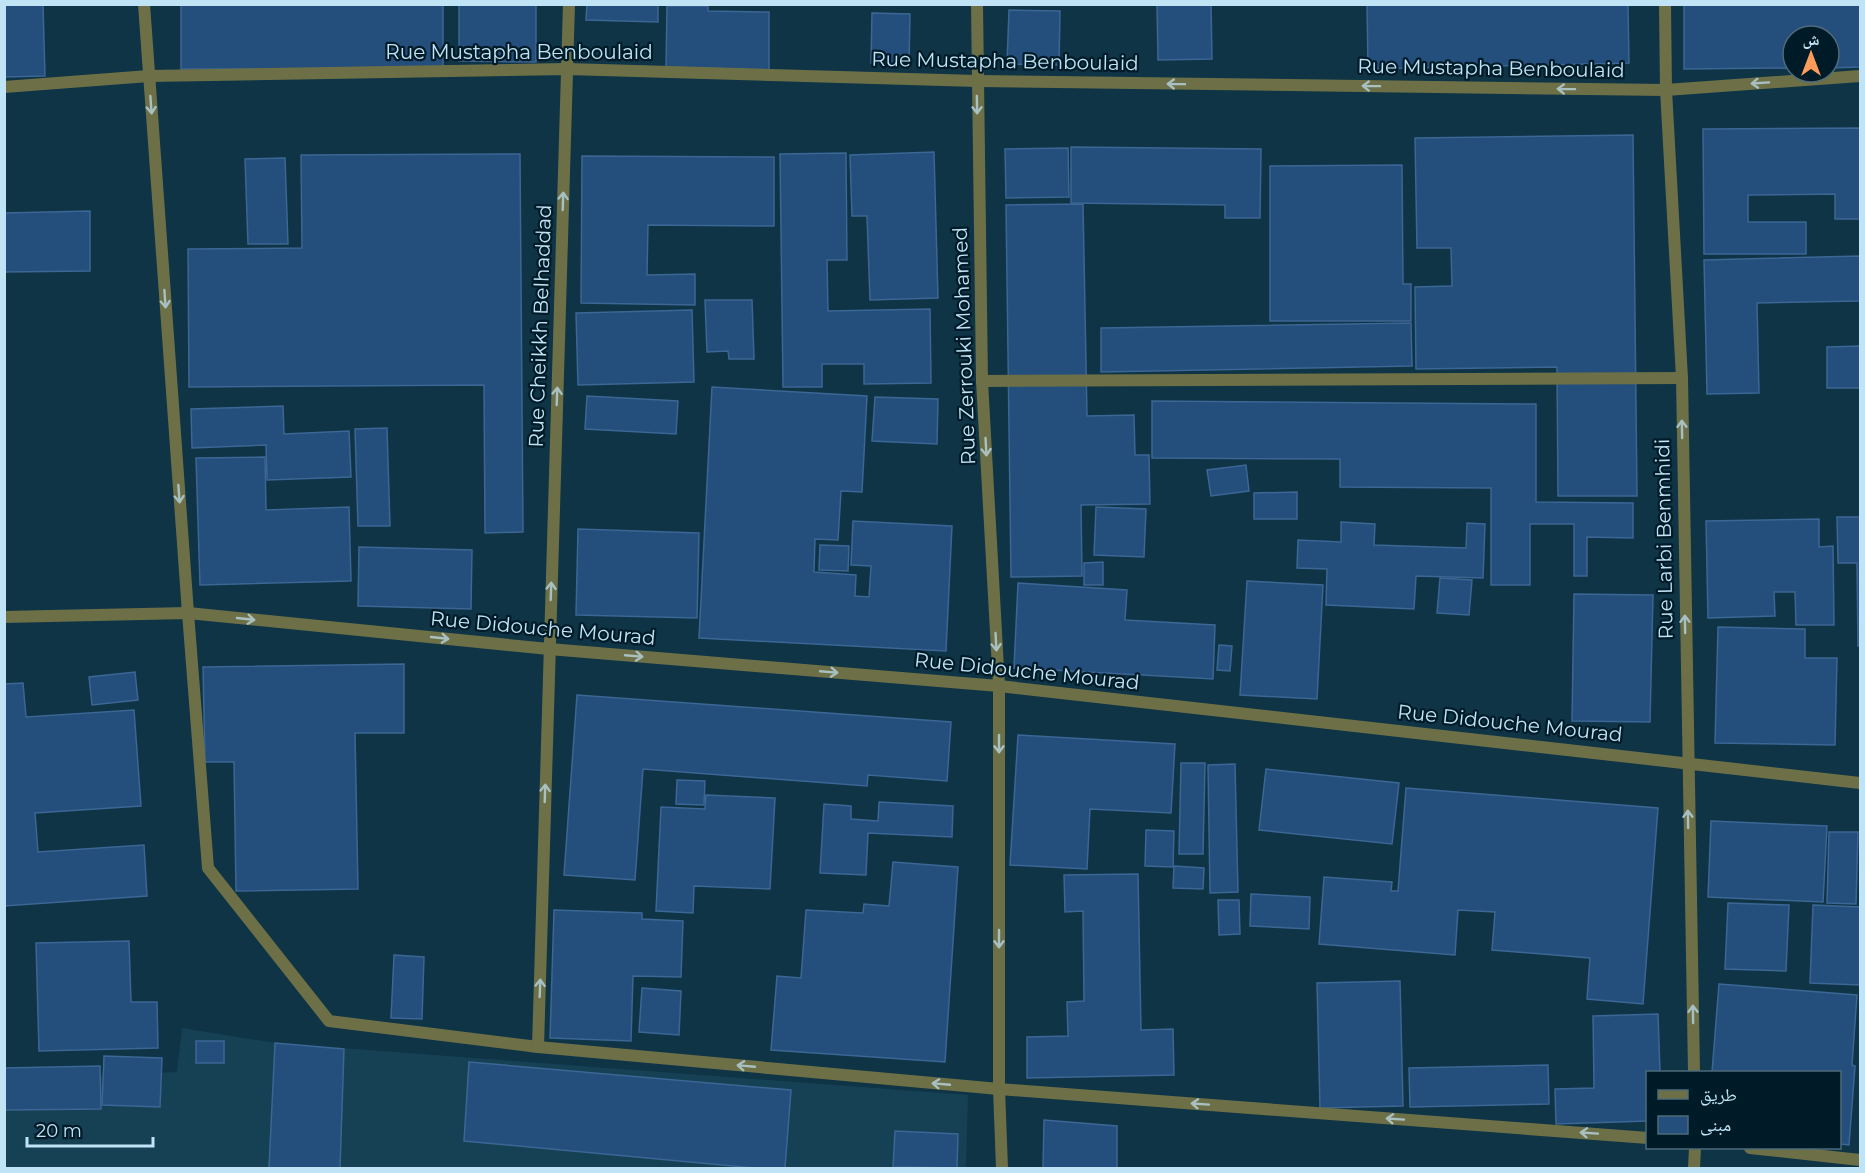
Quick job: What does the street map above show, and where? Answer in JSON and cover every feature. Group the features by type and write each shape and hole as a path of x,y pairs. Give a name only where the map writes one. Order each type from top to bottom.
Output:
{"street":[{"path":"144,4 208,868 329,1021 538,1047 999,1089 1646,1138"},
{"name":"Rue Cheikkh Belhaddad","path":"538,1047 569,4"},
{"name":"Rue Zerrouki Mohamed","path":"976,4 982,381 999,686 999,1089 1002,1168"},
{"name":"Rue Larbi Benmhidi","path":"1665,4 1666,90 1682,378 1694,1071"},
{"name":"Rue Mustapha Benboulaid","path":"4,87 149,76 567,69 977,81 1666,90 1860,76"},
{"path":"982,381 1682,378"},
{"name":"Rue Didouche Mourad","path":"4,617 188,613 549,649 999,686 1860,783"},
{"path":"1694,1168 1695,1149"},
{"path":"1759,1149 1860,1160"}],"shaded area":[{"path":"182,1028 275,1043 968,1095 966,1168 5,1168 5,1081 177,1072"}],"building":[{"path":"4,4 43,4 45,76 4,77"},
{"path":"181,4 443,4 443,69 181,69"},
{"path":"459,4 536,4 536,62 459,61"},
{"path":"587,4 658,4 658,22 586,20"},
{"path":"1157,4 1211,4 1212,59 1158,60"},
{"path":"1367,4 1628,4 1629,63 1368,69"},
{"path":"1684,4 1860,4 1860,67 1841,68 1841,24 1781,24 1781,68 1684,69"},
{"path":"667,6 708,6 708,11 769,12 769,70 666,68"},
{"path":"1009,10 1060,11 1059,65 1007,64"},
{"path":"872,13 910,14 909,64 871,63"},
{"path":"1860,128 1860,219 1835,219 1835,194 1748,195 1748,222 1806,222 1806,254 1704,254 1703,129"},
{"path":"1633,135 1637,496 1558,496 1557,367 1416,369 1415,287 1452,286 1451,248 1417,248 1415,138"},
{"path":"1071,147 1261,149 1260,218 1225,218 1225,205 1071,203"},
{"path":"1068,148 1069,197 1006,198 1005,149"},
{"path":"934,152 938,298 870,300 867,216 852,216 850,155"},
{"path":"846,153 847,260 827,260 828,311 930,309 931,383 864,384 864,364 822,364 822,387 783,387 780,154"},
{"path":"520,154 523,532 485,533 484,385 189,387 188,249 302,248 301,155"},
{"path":"582,156 774,157 774,226 648,225 647,275 695,274 695,305 581,303"},
{"path":"285,158 288,244 248,244 245,159"},
{"path":"1402,165 1403,284 1411,284 1411,321 1270,321 1270,166"},
{"path":"1083,204 1087,416 1134,415 1135,455 1149,455 1150,504 1081,505 1082,576 1011,577 1006,205"},
{"path":"90,211 90,271 4,272 4,213"},
{"path":"1860,256 1860,301 1757,303 1759,393 1707,394 1704,260"},
{"path":"705,300 752,300 754,359 729,359 728,351 707,352"},
{"path":"692,310 694,382 578,385 576,313"},
{"path":"1411,323 1412,366 1101,372 1101,328"},
{"path":"1860,346 1860,388 1827,388 1827,347"},
{"path":"712,387 867,396 862,492 841,491 838,540 815,539 814,572 856,575 855,596 869,597 871,566 851,565 853,521 952,526 946,651 699,638"},
{"path":"587,396 678,401 676,434 585,429"},
{"path":"875,397 938,399 937,444 872,441"},
{"path":"1152,401 1536,404 1536,502 1633,503 1633,538 1587,537 1587,576 1574,576 1574,524 1530,524 1530,585 1491,585 1491,488 1340,487 1340,459 1152,458"},
{"path":"283,406 284,434 349,431 351,477 267,480 266,445 192,448 191,409"},
{"path":"387,428 390,526 358,526 355,429"},
{"path":"265,457 266,510 349,507 351,581 200,585 196,458"},
{"path":"1246,465 1249,491 1211,496 1207,470"},
{"path":"1297,492 1297,519 1254,519 1254,493"},
{"path":"1096,507 1146,509 1144,557 1094,555"},
{"path":"1837,517 1860,517 1860,646 1858,646 1857,563 1838,563"},
{"path":"1819,519 1819,547 1833,546 1834,625 1796,625 1795,592 1774,592 1775,616 1708,618 1706,521"},
{"path":"1341,522 1375,524 1374,545 1466,548 1467,523 1485,524 1483,578 1416,576 1414,609 1326,605 1327,569 1297,568 1298,540 1341,542"},
{"path":"578,529 699,533 697,618 576,615"},
{"path":"820,545 849,546 848,571 819,570"},
{"path":"359,547 472,550 471,609 358,606"},
{"path":"1103,562 1103,585 1084,585 1084,563"},
{"path":"1440,578 1472,580 1469,615 1437,613"},
{"path":"1247,581 1323,585 1317,699 1240,695"},
{"path":"1018,583 1127,590 1125,620 1215,625 1213,679 1014,668"},
{"path":"1574,594 1653,595 1650,722 1572,721"},
{"path":"1718,627 1805,629 1805,658 1837,658 1835,745 1715,743"},
{"path":"1219,645 1232,646 1230,671 1217,670"},
{"path":"404,664 404,733 355,733 358,889 236,891 234,762 205,762 203,667"},
{"path":"135,672 138,700 92,705 89,677"},
{"path":"23,683 26,717 134,710 141,806 35,813 38,852 144,845 147,896 4,906 4,684"},
{"path":"577,695 951,722 947,781 868,775 867,786 643,769 635,880 564,875"},
{"path":"1018,735 1175,744 1171,813 1090,809 1087,869 1010,865"},
{"path":"1181,763 1205,763 1203,854 1179,854"},
{"path":"1235,764 1238,892 1210,893 1208,765"},
{"path":"1266,769 1399,783 1392,844 1259,830"},
{"path":"677,780 705,781 704,805 676,804"},
{"path":"1406,788 1658,808 1643,1004 1587,999 1590,958 1492,950 1495,912 1458,910 1455,955 1319,944 1324,877 1392,882 1391,891 1398,891"},
{"path":"706,795 775,798 770,889 694,886 693,913 656,911 661,807 705,809"},
{"path":"879,802 953,806 952,837 868,833 866,875 820,873 824,804 851,806 851,819 878,821"},
{"path":"1711,821 1827,826 1823,902 1708,897"},
{"path":"1146,830 1174,831 1173,867 1145,866"},
{"path":"1829,832 1858,832 1856,904 1827,903"},
{"path":"893,862 958,867 945,1062 771,1050 777,976 801,978 806,910 863,913 864,904 889,906"},
{"path":"1174,866 1204,868 1203,889 1173,888"},
{"path":"1138,874 1141,1030 1173,1029 1174,1075 1027,1078 1027,1037 1068,1036 1067,1002 1084,1001 1083,911 1065,912 1064,875"},
{"path":"1251,894 1310,897 1309,929 1250,926"},
{"path":"1218,900 1239,900 1240,934 1219,935"},
{"path":"1728,903 1789,905 1786,971 1725,969"},
{"path":"1813,905 1860,907 1860,985 1810,983"},
{"path":"554,910 642,913 642,919 683,921 681,977 633,976 631,1041 550,1038"},
{"path":"129,941 131,1002 157,1002 158,1048 39,1051 36,943"},
{"path":"394,955 424,957 422,1019 391,1018"},
{"path":"1400,981 1403,1106 1320,1108 1317,983"},
{"path":"1719,984 1857,995 1849,1145 1841,1144 1841,1071 1712,1071"},
{"path":"642,988 681,991 679,1035 639,1032"},
{"path":"1658,1014 1660,1071 1646,1071 1646,1121 1556,1124 1555,1089 1594,1088 1593,1016"},
{"path":"196,1041 224,1041 224,1063 196,1063"},
{"path":"275,1043 344,1049 340,1168 269,1168"},
{"path":"104,1056 162,1058 160,1107 102,1105"},
{"path":"469,1062 791,1090 785,1168 754,1168 464,1141"},
{"path":"1548,1065 1549,1104 1410,1107 1409,1068"},
{"path":"100,1066 101,1109 4,1110 4,1068"},
{"path":"1044,1120 1117,1126 1117,1168 1043,1168"},
{"path":"895,1131 958,1134 957,1168 893,1167"}]}
